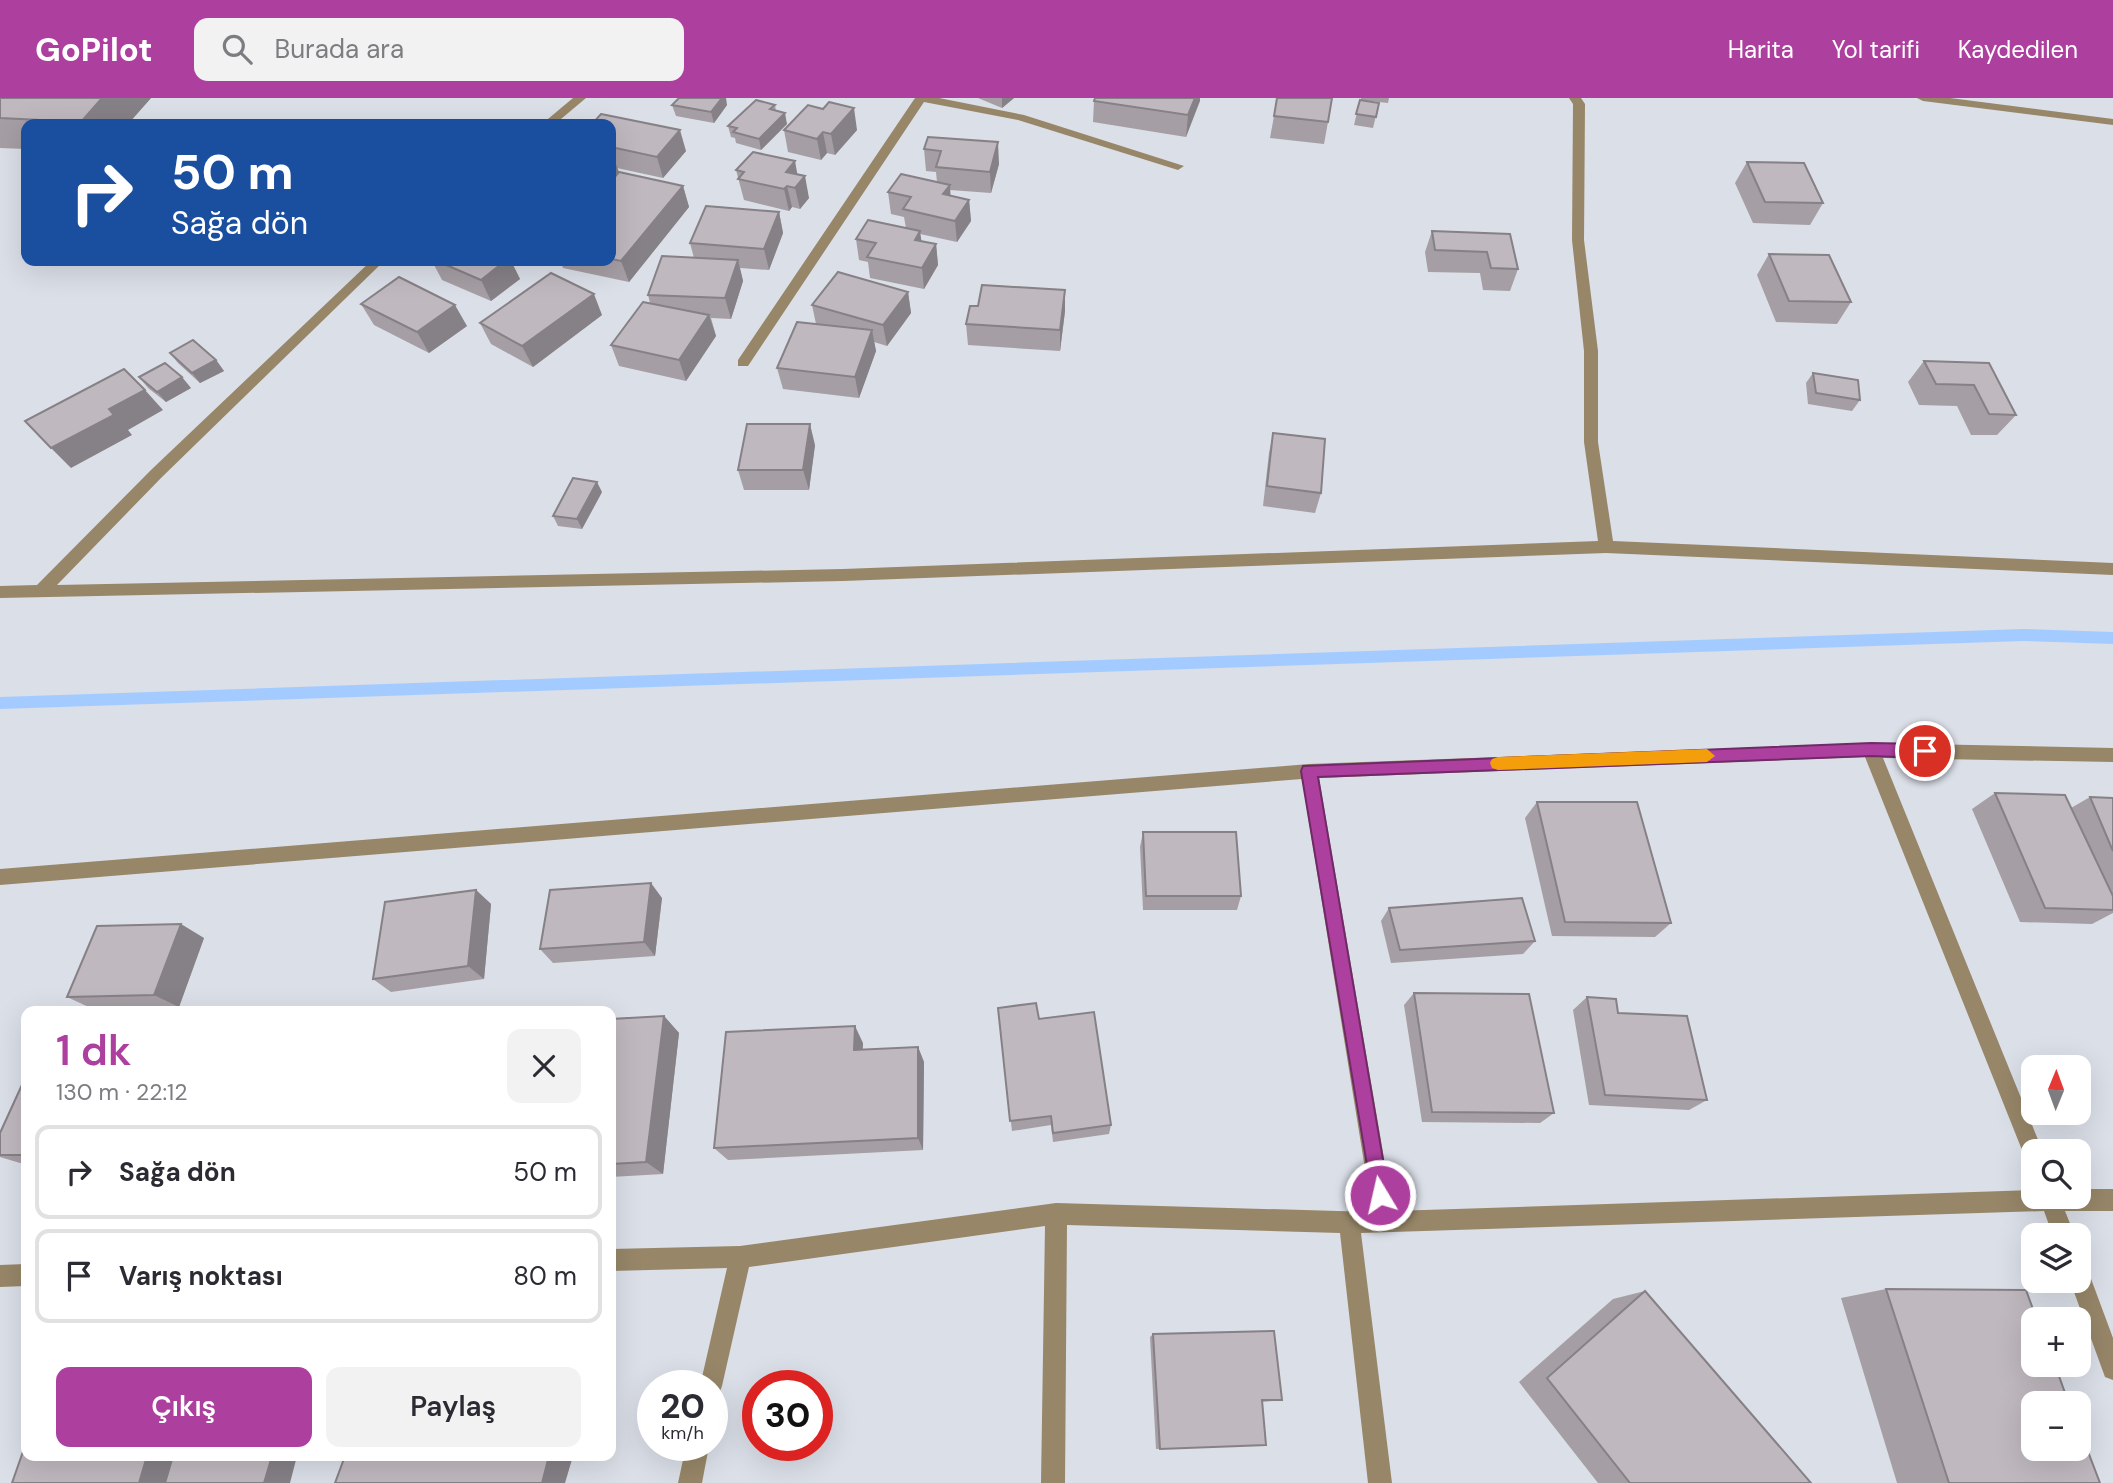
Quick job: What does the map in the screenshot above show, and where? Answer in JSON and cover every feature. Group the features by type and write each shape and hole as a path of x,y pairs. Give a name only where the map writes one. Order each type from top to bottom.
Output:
{"street":[{"path":"554,119 580,98"},
{"path":"743,363 921,98 1020,117 1178,166"},
{"path":"1575,98 1579,104 1578,240 1591,352 1591,442 1606,547"},
{"path":"1923,98 2113,122"},
{"path":"40,593 156,474 373,266"},
{"path":"0,592 843,575 1606,547 2113,569"},
{"path":"1871,750 2028,1139"},
{"path":"2,882 1309,771 1871,750 2113,755"},
{"path":"1309,771 1384,1221"},
{"path":"616,1260 740,1256 1056,1214 1349,1223 2021,1199"},
{"path":"2091,1199 2113,1200"},
{"path":"1053,1483 1056,1214"},
{"path":"1349,1223 1380,1483"},
{"path":"715,1370 740,1256"},
{"path":"0,1276 21,1275"},
{"path":"2085,1293 2113,1369"},
{"path":"690,1483 695,1461"}],"building":[{"path":"0,98 102,98 84,119 0,118"},
{"path":"679,98 722,98 711,112 672,105"},
{"path":"1095,98 1195,98 1188,115 1094,101"},
{"path":"1277,98 1332,98 1328,122 1274,116"},
{"path":"756,100 775,105 770,109 785,113 759,139 733,132 737,128 728,126"},
{"path":"1360,100 1379,103 1376,117 1356,114"},
{"path":"829,102 854,108 831,134 823,132 817,139 784,130 808,105 823,109"},
{"path":"601,114 680,130 657,157 616,148 616,119 596,119"},
{"path":"928,137 998,142 990,172 936,167 941,151 924,149"},
{"path":"753,152 795,161 786,172 805,176 795,188 787,186 784,189 738,179 744,172 736,170"},
{"path":"1747,162 1804,163 1823,203 1765,202"},
{"path":"619,172 683,186 621,261 616,260 616,176"},
{"path":"901,174 950,185 943,194 969,200 955,221 903,209 911,197 888,192"},
{"path":"706,206 779,212 764,249 690,243"},
{"path":"868,220 920,231 915,240 936,244 922,268 867,257 876,243 856,239"},
{"path":"1432,231 1510,234 1518,269 1491,268 1487,252 1435,250"},
{"path":"1769,254 1829,255 1851,302 1789,301"},
{"path":"662,256 738,260 725,298 648,295"},
{"path":"449,266 499,266 481,280"},
{"path":"838,272 908,292 883,325 812,305"},
{"path":"551,273 594,294 522,346 480,323"},
{"path":"399,277 455,305 417,332 361,304"},
{"path":"982,285 1065,290 1060,330 966,324 970,306 978,306"},
{"path":"643,302 709,315 679,360 611,345"},
{"path":"797,322 872,330 855,377 777,368"},
{"path":"193,340 216,360 192,373 170,353"},
{"path":"1924,361 1989,363 2016,415 1989,414 1974,385 1936,384"},
{"path":"165,363 182,377 157,392 139,377"},
{"path":"124,369 145,390 109,409 114,415 51,448 25,421"},
{"path":"1813,373 1858,380 1860,400 1816,393"},
{"path":"747,424 810,424 803,470 738,470"},
{"path":"1273,433 1325,439 1321,493 1267,486"},
{"path":"573,478 597,482 577,519 553,516"},
{"path":"1995,793 2065,795 2113,896 2113,910 2045,908"},
{"path":"2090,797 2113,798 2113,851"},
{"path":"1537,802 1637,802 1671,923 1565,922"},
{"path":"1143,832 1236,832 1241,896 1146,896"},
{"path":"651,883 644,942 540,949 550,890"},
{"path":"476,890 468,966 373,979 385,902"},
{"path":"1522,898 1535,941 1400,950 1389,908"},
{"path":"181,924 154,995 67,997 97,926"},
{"path":"1414,993 1529,994 1554,1113 1432,1112"},
{"path":"1587,997 1616,999 1618,1013 1687,1016 1707,1100 1605,1095"},
{"path":"1036,1003 1039,1019 1094,1012 1111,1125 1053,1133 1051,1116 1010,1121 998,1008"},
{"path":"664,1016 646,1162 616,1164 616,1019"},
{"path":"855,1026 854,1050 918,1047 918,1138 714,1148 726,1032"},
{"path":"21,1087 21,1155 0,1155 0,1133"},
{"path":"1886,1289 2021,1290 2021,1293 2027,1293 2032,1307 2021,1307 2021,1377 2059,1377 2064,1391 2021,1391 2021,1461 2091,1459 2100,1483 1949,1483"},
{"path":"1645,1291 1811,1483 1630,1483 1547,1378"},
{"path":"1274,1331 1282,1400 1262,1400 1266,1445 1160,1449 1153,1334"},
{"path":"21,1457 21,1461 146,1461 139,1483 12,1483"},
{"path":"172,1461 271,1461 264,1483 165,1483"},
{"path":"343,1461 548,1461 542,1483 335,1483"}],"waterway":[{"path":"0,703 2023,635 2113,638"}],"slow traffic":[{"path":"1498,763 1707,756"}],"route":[{"path":"1380,1195 1309,771 1871,750 1925,751"}]}
